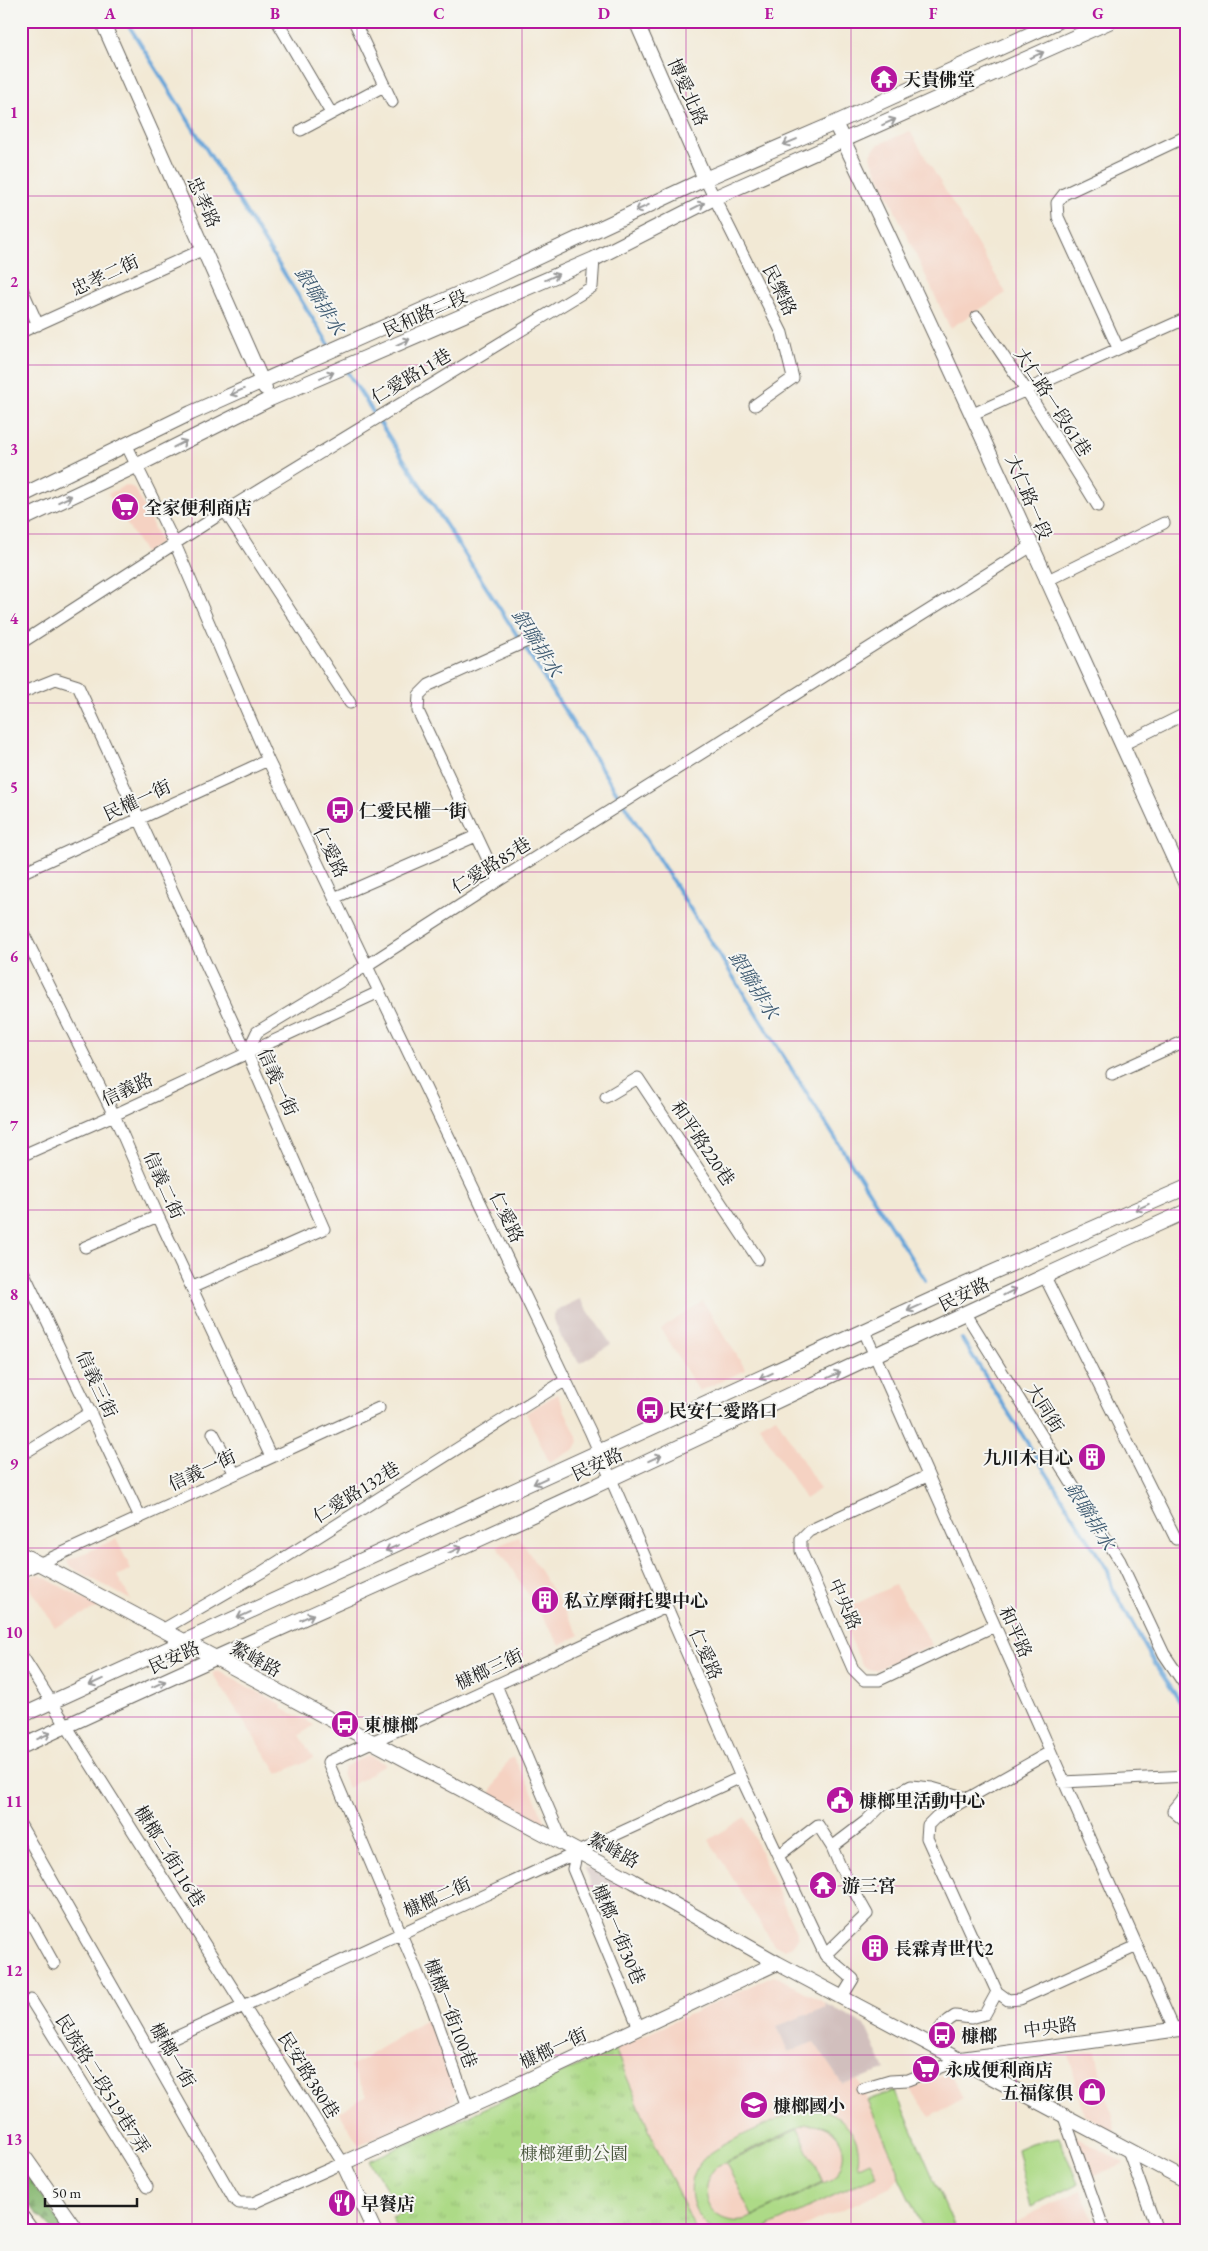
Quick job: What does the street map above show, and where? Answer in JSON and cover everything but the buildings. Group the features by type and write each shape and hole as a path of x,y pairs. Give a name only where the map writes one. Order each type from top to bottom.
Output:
{"street":[{"name":"忠孝路","path":"102,21 270,399"},
{"path":"277,21 331,113"},
{"path":"354,21 392,102"},
{"name":"民和路二段","path":"21,496 126,444 262,381 485,282 705,179 835,123 1059,21"},
{"name":"民和路二段","path":"21,520 136,466 270,399 594,259 716,198 1111,21"},
{"name":"博愛北路","path":"642,23 705,179"},
{"path":"301,130 384,86"},
{"name":"大仁路一段","path":"835,123 973,414 1030,547 1187,887"},
{"path":"1118,348 1058,217 1057,203 1064,194 1187,136"},
{"name":"民樂路","path":"705,179 782,333 793,378 755,405"},
{"name":"忠孝二街","path":"21,332 204,249"},
{"name":"仁愛路11巷","path":"21,643 225,510 592,287 594,259"},
{"path":"485,282 493,303"},
{"path":"21,287 38,325"},
{"name":"大仁路一段61巷","path":"977,318 1027,391 1098,506"},
{"path":"973,414 1187,318"},
{"name":"仁愛路","path":"126,444 175,544 268,760 600,1453 741,1777 824,1955 853,1979 842,1997"},
{"path":"225,510 350,703"},
{"path":"1046,581 1164,523"},
{"name":"仁愛路85巷","path":"366,966 1030,547"},
{"path":"498,881 418,711 418,695 429,685 532,638"},
{"name":"信義一街","path":"21,693 56,679 78,686 247,1053 324,1229 193,1287"},
{"path":"1122,746 1187,713"},
{"name":"民權一街","path":"21,873 268,760"},
{"path":"334,898 476,836"},
{"name":"信義二街","path":"21,929 114,1115 158,1216 272,1457"},
{"path":"247,1053 257,1032 366,966"},
{"name":"信義路","path":"21,1156 379,992"},
{"path":"1112,1074 1187,1040"},
{"name":"和平路220巷","path":"606,1097 638,1078 758,1259"},
{"name":"民安路","path":"21,1716 864,1331 1187,1187"},
{"name":"民安路","path":"21,1747 611,1479 966,1314 1044,1275 1187,1211"},
{"path":"85,1247 158,1216"},
{"path":"1034,1255 1176,1539"},
{"name":"信義三街","path":"21,1267 140,1517"},
{"name":"大同街","path":"966,1314 1124,1571 1164,1654 1187,1688"},
{"name":"和平路","path":"864,1331 1137,1946 1180,2029"},
{"name":"仁愛路132巷","path":"162,1630 262,1572 566,1380"},
{"name":"信義一街","path":"21,1572 379,1408"},
{"path":"21,1455 91,1412"},
{"path":"213,1433 235,1474"},
{"name":"中央路","path":"927,1476 808,1531 801,1539 801,1551 853,1669 864,1680 879,1680 994,1626"},
{"name":"鰲峰路","path":"21,1554 578,1852 777,1963 1187,2181"},
{"name":"槺榔三街","path":"328,1762 666,1608"},
{"name":"槺榔二街116巷","path":"21,1654 244,2005"},
{"path":"496,1685 564,1845"},
{"path":"1050,1752 936,1816 928,1825 927,1838 997,1992 1008,2000 1020,1999 1137,1946"},
{"name":"槺榔一街100巷","path":"328,1762 432,2008 468,2107"},
{"path":"1063,1782 1187,1776"},
{"name":"槺榔二街","path":"148,2050 741,1777"},
{"path":"832,1847 866,1821 890,1797 911,1786 932,1788 967,1798"},
{"path":"1187,1788 1182,1800 1173,1811 1187,1823"},
{"path":"778,1856 818,1825 832,1847 840,1866 867,1914 824,1955"},
{"name":"槺榔一街","path":"21,1826 230,2196 239,2203 253,2203 343,2163 777,1963"},
{"name":"槺榔一街30巷","path":"578,1852 573,1869 639,2028"},
{"path":"21,1905 54,1964"},
{"path":"933,2045 942,2026 949,2020 955,2016 971,2018 984,2014 997,1992"},
{"name":"民族路二段519巷7弄","path":"30,2000 147,2187"},
{"name":"民安路380巷","path":"244,2005 343,2163"},
{"name":"中央路","path":"863,2089 890,2080 908,2080 961,2060 1180,2029"},
{"path":"1063,2114 1104,2230"},
{"path":"1128,2150 1157,2230"},
{"path":"21,2152 76,2230"},
{"path":"343,2163 374,2230"},
{"path":"21,2216 31,2230"}],"shaded area":[{"path":"910,131 1006,293 950,328 870,157 873,150 879,144"},
{"path":"126,485 134,488 137,492 161,543 145,553 108,494"},
{"path":"580,1299 611,1344 580,1363 563,1342 553,1317 557,1310"},
{"path":"703,1301 746,1370 699,1391 661,1329"},
{"path":"557,1394 579,1441 575,1449 549,1462 526,1413"},
{"path":"776,1417 820,1489 805,1499 759,1425"},
{"path":"519,1537 580,1635 560,1645 497,1546"},
{"path":"116,1539 131,1569 117,1576 131,1600 69,1566 67,1561"},
{"path":"38,1574 99,1607 55,1627 25,1580"},
{"path":"895,1585 932,1645 876,1670 868,1670 862,1665 839,1612"},
{"path":"218,1671 281,1704 283,1709 314,1725 300,1735 313,1758 278,1774 212,1673"},
{"path":"368,1755 386,1764 348,1788 342,1775 344,1767"},
{"path":"513,1757 531,1789 546,1824 490,1794 508,1760"},
{"path":"745,1817 798,1937 794,1945 785,1950 773,1944 709,1840"},
{"path":"583,1866 616,1883 596,1896"},
{"name":"槺榔國小","path":"774,1975 825,2003 827,2007 777,2026 788,2052 814,2042 842,2084 858,2079 898,2169 899,2178 891,2187 797,2230 696,2230 655,2144 615,2049"},
{"path":"825,2003 865,2025 885,2070 842,2084 814,2042 788,2052 777,2026 827,2007"},
{"path":"427,2019 456,2088 455,2099 451,2103 359,2145 339,2112 367,2095 350,2067"},
{"path":"1096,2051 1116,2132 1084,2115 1069,2055"},
{"path":"950,2073 963,2098 930,2117 910,2089"},
{"path":"1062,2129 1110,2155 1124,2163 1084,2181"},
{"path":"1081,2190 1098,2230 1012,2230 1008,2225"}],"green space":[{"name":"槺榔運動公園","path":"615,2049 655,2144 696,2230 398,2230 391,2217 402,2213 369,2161"},
{"path":"895,2091 956,2230 924,2230 899,2178 898,2169 867,2100"},
{"path":"813,2109 824,2111 842,2121 855,2136 859,2157 857,2168 870,2162 877,2175 761,2230 713,2230 704,2223 693,2204 691,2194 692,2183 700,2163 708,2155 728,2143 775,2121","holes":["806,2124 827,2128 835,2134 843,2150 843,2160 839,2170 832,2179 743,2221 731,2221 714,2212 708,2204 706,2185 710,2175 717,2166"]},
{"path":"798,2129 823,2182 752,2216 726,2163"},
{"path":"1059,2137 1078,2184 1031,2207 1017,2149 1031,2143"},
{"path":"21,2167 65,2230 53,2230 21,2197"}],"waterway":[{"name":"銀聯排水","path":"126,21 331,348"},
{"name":"銀聯排水","path":"346,370 522,643 925,1280"},
{"name":"銀聯排水","path":"962,1339 1108,1571 1112,1587 1155,1664 1187,1712"}],"place":[{"name":"天貴佛堂","path":"884,79"},
{"name":"全家便利商店","path":"125,507"},
{"name":"仁愛民權一街","path":"340,810"},
{"name":"民安仁愛路口","path":"650,1410"},
{"name":"九川木目心","path":"1092,1457"},
{"name":"私立摩爾托嬰中心","path":"545,1600"},
{"name":"東槺榔","path":"345,1724"},
{"name":"槺榔里活動中心","path":"840,1800"},
{"name":"游三宮","path":"823,1885"},
{"name":"長霖青世代2","path":"875,1948"},
{"name":"槺榔","path":"942,2035"},
{"name":"永成便利商店","path":"926,2069"},
{"name":"五福傢俱","path":"1092,2092"},
{"name":"槺榔國小","path":"754,2105"},
{"name":"早餐店","path":"342,2203"}]}
